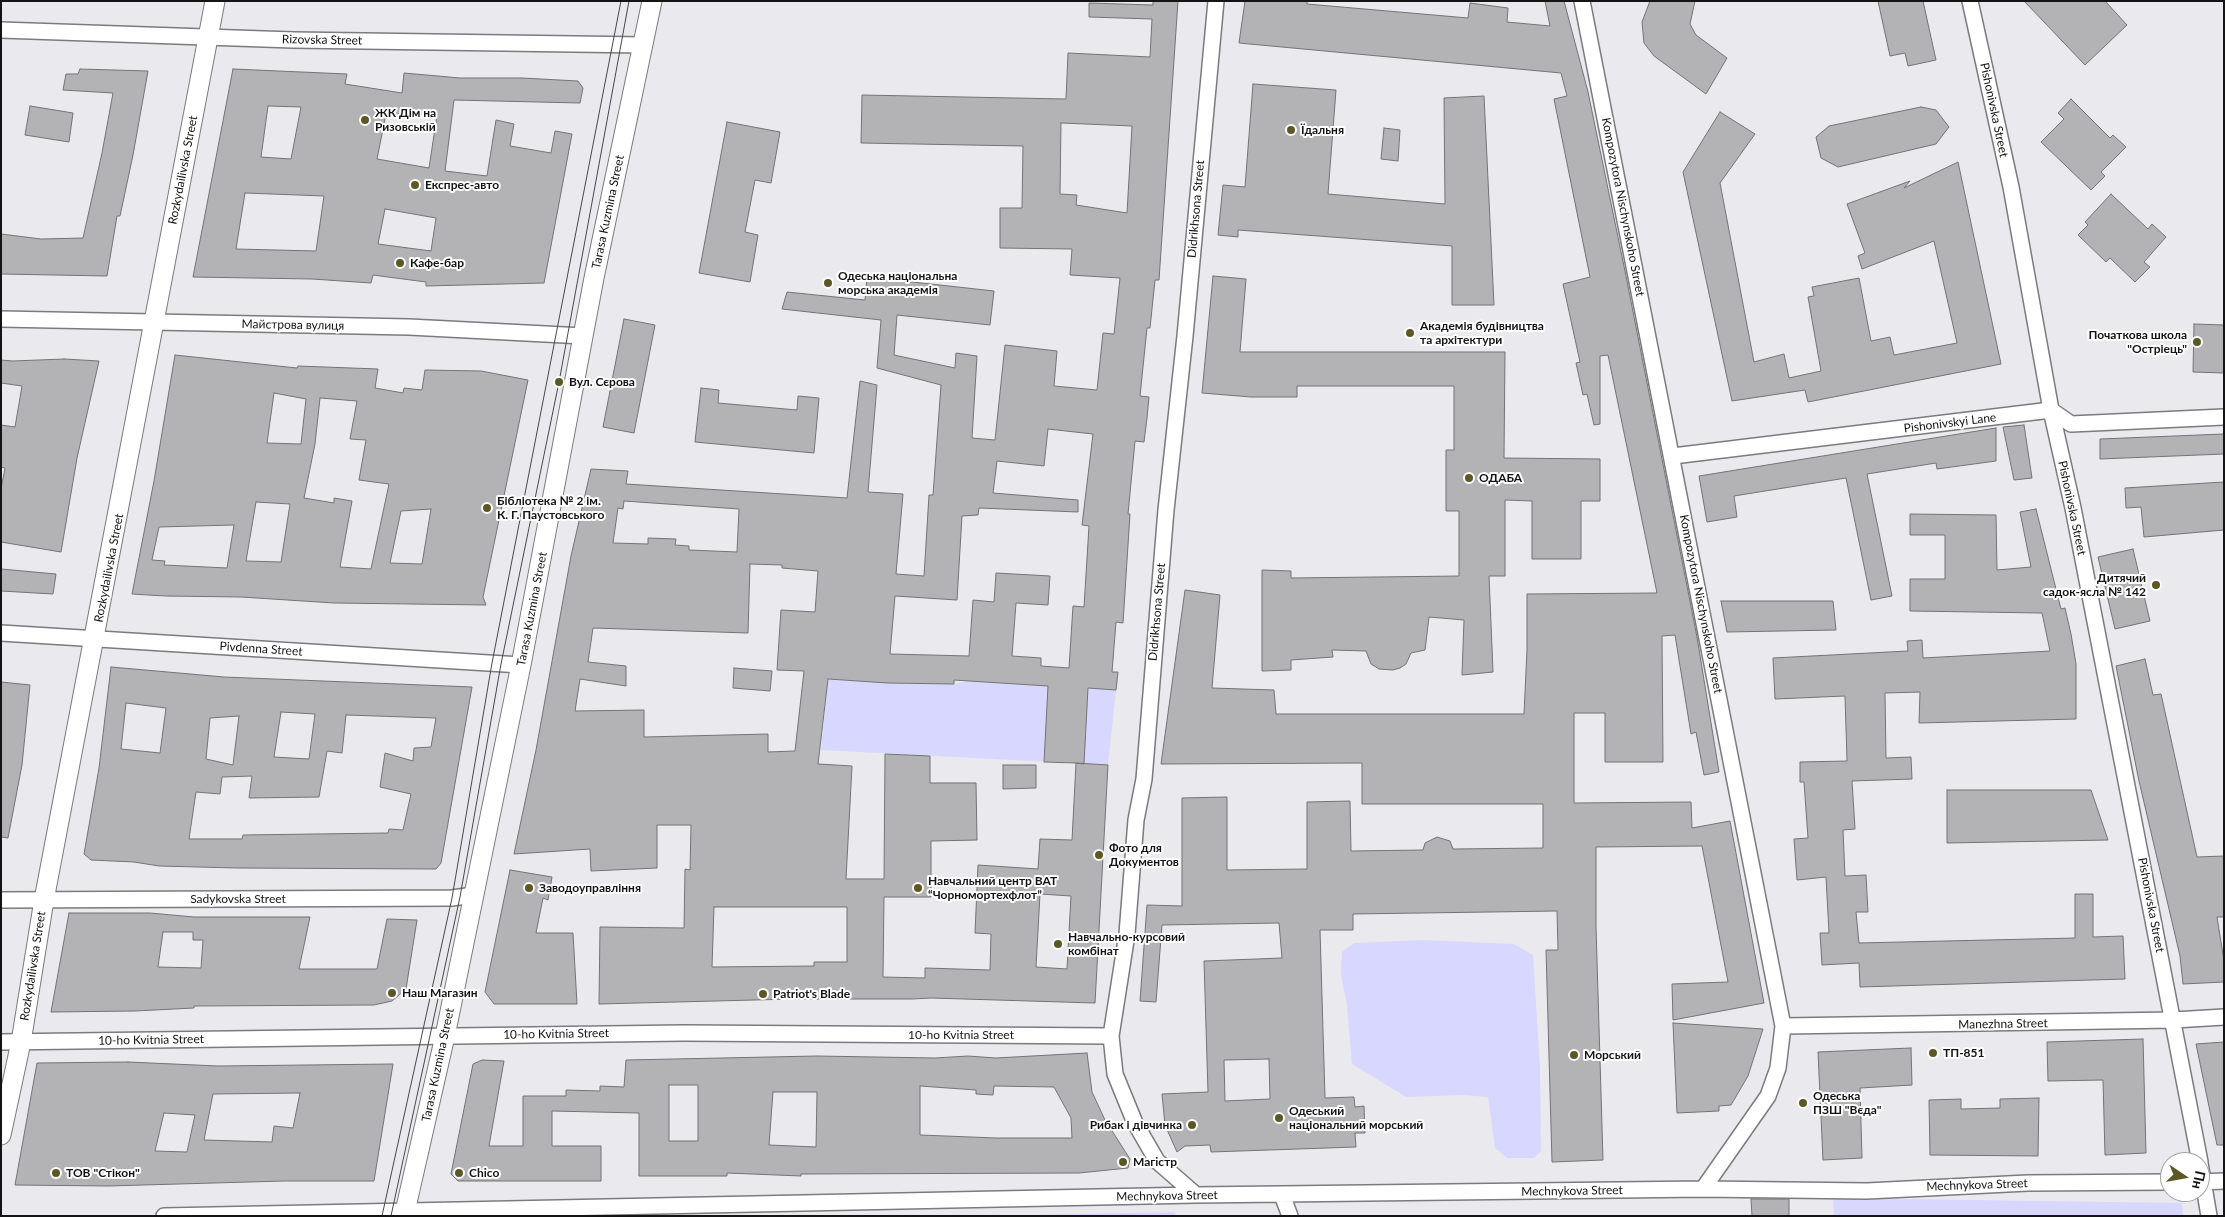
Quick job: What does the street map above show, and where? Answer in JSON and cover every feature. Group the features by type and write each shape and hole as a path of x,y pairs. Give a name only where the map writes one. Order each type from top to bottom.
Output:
{"street":[{"name":"Rozkydailivska Street","path":"1,1135 21,1042 44,900 96,639 215,1"},
{"name":"Tarasa Kuzmina Street","path":"405,1214 445,1036 521,666 584,336 652,1"},
{"name":"Didrikhsona Street","path":"1196,1195 1157,1161 1135,1123 1115,1074 1111,1036 1127,934 1136,820 1144,778 1166,510 1185,336 1216,1"},
{"name":"Kompozytora Nischynskoho Street","path":"1582,1 1673,456 1783,1026 1778,1068 1768,1096 1703,1189"},
{"name":"Pishonivska Street","path":"1970,1 2011,187 2051,410 2073,508 2198,1152"},
{"name":"Rizovska Street","path":"1,30 208,37 644,45"},
{"name":"Майстрова вулиця","path":"1,319 409,327 584,336"},
{"name":"Pishonivskyi Lane","path":"1673,456 2051,410"},
{"path":"2051,410 2071,424 2224,417"},
{"name":"Pivdenna Street","path":"1,633 521,666"},
{"name":"Sadykovska Street","path":"1,900 452,898 474,895"},
{"name":"Manezhna Street","path":"1783,1026 2174,1020 2224,1017"},
{"name":"10-ho Kvitnia Street","path":"1,1042 694,1033 1111,1036"},
{"path":"2210,1182 2224,1181"},
{"name":"Mechnykova Street","path":"164,1216 405,1214 1196,1195 1703,1189 1867,1190 2028,1183 2160,1182"},
{"path":"1282,1195 1290,1216"},
{"name":"Pishonivska Street","path":"2206,1202 2209,1216"}],"shaded area":[{"path":"828,680 954,684 968,681 1116,690 1108,765 821,750"},
{"path":"1423,940 1514,944 1533,955 1540,1068 1541,1151 1534,1158 1507,1158 1495,1148 1488,1097 1461,1095 1406,1097 1352,1064 1347,1005 1341,974 1342,952 1354,943"},
{"path":"1833,1198 2182,1203 2183,1216 1834,1216"},
{"path":"1175,1212 1176,1216 986,1216"}],"building":[{"path":"1153,1 1178,1 1159,280 1155,280 1150,328 1147,328 1140,396 1149,397 1144,442 1135,441 1128,514 1130,514 1123,623 1116,622 1112,672 1118,672 1116,690 1088,688 1084,764 1108,765 1095,1003 931,998 599,1004 600,927 684,928 685,869 690,870 691,825 657,825 657,868 591,871 590,849 514,854 536,750 571,556 591,469 628,471 626,484 847,498 860,381 877,385 868,492 903,494 896,574 924,576 929,495 933,495 941,385 877,368 881,320 782,309 787,292 865,300 867,277 994,291 990,325 897,315 894,355 955,368 956,353 977,356 972,438 995,440 1005,345 1057,351 1054,386 1097,390 1103,333 1114,334 1120,278 1070,275 1072,249 1000,248 1000,208 1022,208 1023,146 861,143 862,95 1066,99 1068,53 1150,57 1152,19 1089,17 1089,3 1153,5","holes":["1061,123 1132,126 1127,213 1076,205 1077,195 1060,194","1048,429 1093,434 1082,525 1089,526 1084,607 1073,606 1069,668 1041,666 1041,658 1012,656 1016,603 1048,605 1050,576 996,573 994,602 973,600 969,656 890,654 895,596 957,600 962,516 978,515 979,508 1078,512 1078,500 993,493 997,461 1044,466","624,501 739,509 737,552 689,550 689,546 675,545 676,539 648,538 648,544 613,543 618,508 623,509","750,564 782,565 782,568 818,571 815,612 781,610 777,670 804,671 795,751 768,752 768,734 644,737 644,710 575,711 580,679 626,686 626,666 588,662 593,628 748,633","828,679 888,683 954,684 954,680 1048,686 1044,762 1076,763 1072,840 1040,839 1038,869 978,865 975,933 991,934 990,970 925,968 925,978 883,977 884,897 931,897 931,841 977,840 976,783 930,783 930,756 885,754 884,879 846,879 852,766 818,764","1040,894 1071,896 1067,969 1036,967","714,907 847,907 847,962 814,962 814,966 712,967"]},
{"path":"1245,1 1307,1 1307,4 1468,18 1470,3 1508,8 1507,22 1550,26 1545,1 1564,1 1588,92 1625,271 1697,637 1719,772 1704,775 1696,732 1691,734 1675,635 1662,636 1663,762 1605,762 1605,713 1574,713 1574,803 1691,802 1692,828 1730,821 1764,1003 1673,1020 1672,984 1728,982 1702,846 1596,847 1596,927 1603,1160 1552,1162 1546,950 1558,950 1557,911 1353,914 1353,930 1320,930 1325,1098 1354,1097 1355,1107 1364,1106 1365,1133 1355,1133 1356,1147 1211,1152 1210,1145 1185,1146 1177,1152 1165,1125 1162,1094 1208,1092 1204,961 1282,958 1279,923 1162,925 1156,1002 1140,1001 1147,905 1182,906 1182,798 1227,797 1227,870 1307,869 1307,802 1350,801 1351,851 1423,850 1425,843 1437,837 1450,841 1453,849 1543,848 1543,804 1362,804 1362,763 1161,764 1185,590 1220,595 1212,688 1274,690 1276,714 1524,714 1527,594 1657,593 1608,355 1600,356 1600,424 1594,425 1587,394 1583,395 1576,363 1580,362 1563,284 1590,277 1554,99 1567,96 1561,73 1239,43","holes":["1269,1059 1270,1099 1225,1101 1224,1060"]},
{"path":"1650,1 1695,1 1690,24 1696,35 1727,58 1706,94 1654,56 1644,43 1642,22"},
{"path":"1878,1 1923,1 1936,60 1908,66 1905,53 1890,56"},
{"path":"2024,1 2105,1 2127,25 2085,65"},
{"path":"80,69 148,71 120,216 117,216 107,276 1,274 1,234 41,239 83,238 113,93 63,90 66,74 78,74"},
{"path":"233,69 347,74 345,84 402,93 404,73 460,78 522,78 578,81 583,88 580,103 454,100 445,171 487,176 496,120 514,124 510,146 551,153 555,131 572,134 544,283 426,286 426,282 373,275 371,283 312,279 193,277","holes":["268,106 301,107 291,159 261,157","386,114 437,115 429,168 377,159","245,193 324,196 316,251 236,249","385,209 436,218 431,251 378,244"]},
{"path":"1253,84 1336,90 1328,194 1445,204 1444,98 1484,96 1494,305 1452,305 1452,246 1238,230 1238,237 1218,235 1223,185 1245,187"},
{"path":"2071,99 2110,138 2113,135 2126,147 2101,172 2105,176 2091,190 2041,142 2064,119 2058,113"},
{"path":"30,106 73,113 69,142 25,135"},
{"path":"1921,107 1936,110 1949,127 1936,144 1838,167 1821,158 1816,137 1829,126"},
{"path":"1720,112 1755,134 1720,183 1754,362 1784,354 1789,378 1821,371 1808,297 1814,296 1812,287 1859,278 1871,341 1890,337 1894,355 1957,343 1934,241 1862,269 1858,256 1865,253 1847,204 1910,181 1904,188 1958,162 2001,364 1808,402 1805,390 1732,401 1683,172"},
{"path":"727,122 780,132 771,183 755,180 745,232 758,235 750,282 699,273"},
{"path":"1384,128 1400,130 1398,161 1381,159"},
{"path":"2111,194 2148,229 2152,224 2166,237 2144,262 2150,267 2135,282 2110,258 2106,262 2078,235 2088,225 2085,222"},
{"path":"1213,276 1246,279 1240,352 1505,352 1504,458 1600,459 1600,501 1581,501 1581,559 1532,559 1532,501 1505,500 1505,576 1489,576 1493,672 1462,675 1464,620 1429,617 1425,650 1411,653 1406,664 1400,668 1393,670 1379,669 1371,664 1366,651 1332,650 1333,657 1291,660 1291,670 1262,671 1262,570 1291,571 1291,578 1459,576 1459,511 1446,511 1446,450 1454,450 1454,386 1297,386 1297,397 1251,397 1202,393"},
{"path":"624,319 655,325 634,433 603,427"},
{"path":"2194,324 2224,325 2224,373 2193,372"},
{"path":"175,355 297,368 298,366 378,369 375,388 403,393 404,388 422,390 425,370 481,371 528,380 483,597 486,605 334,603 241,597 132,594 154,481","holes":["274,393 306,399 301,444 267,443","320,398 357,401 350,439 366,440 359,480 389,484 371,569 340,567 352,501 334,498 334,503 304,498 315,444","256,502 290,504 281,562 246,561","431,509 422,564 390,563 401,511","234,525 227,568 164,565 165,561 152,560 159,527"]},
{"path":"64,359 99,361 77,458 61,552 1,542 1,489 5,468 1,467 1,425 15,427 22,386 1,383 1,360"},
{"path":"701,388 719,390 718,403 797,410 798,396 819,398 814,453 695,442"},
{"path":"2024,425 2032,478 2014,480 2003,427"},
{"path":"1996,428 1996,461 1937,469 1936,463 1867,474 1892,596 1871,600 1846,478 1734,496 1737,517 1707,522 1699,476"},
{"path":"2224,434 2224,454 2100,459 2100,439"},
{"path":"2224,482 2224,530 2144,537 2141,507 2126,508 2125,488"},
{"path":"2036,509 2061,609 2065,608 2071,634 2076,664 2076,719 1919,723 1920,692 1885,693 1886,758 1911,757 1912,779 1852,781 1855,829 1843,830 1845,876 1866,875 1868,912 1856,912 1859,943 2075,938 2075,894 2093,894 2093,937 2123,936 2125,979 1860,987 1859,963 1822,965 1820,933 1829,933 1826,877 1797,880 1794,839 1808,838 1804,782 1800,782 1800,762 1847,761 1845,696 1775,699 1773,658 1908,651 1907,641 1922,640 1923,658 2050,651 2042,613 1910,611 1910,579 1945,579 1945,535 1910,535 1910,514 1996,515 1997,570 2031,567 2020,512"},
{"path":"2133,549 2150,621 2115,629 2098,557"},
{"path":"1,569 56,574 53,594 1,591"},
{"path":"1721,601 1833,601 1836,630 1727,632"},
{"path":"2145,659 2153,695 2161,694 2197,857 2224,856 2224,917 2217,917 2224,961 2224,982 2183,984 2180,956 2139,781 2116,666"},
{"path":"111,667 224,677 472,687 441,863 436,869 159,866 134,862 91,860 84,854 99,768","holes":["126,703 166,708 160,753 121,749","281,712 315,714 309,759 274,757","346,715 436,718 431,747 414,748 413,761 385,753 380,787 411,794 403,830 389,829 388,833 243,835 242,839 189,839 196,792 220,794 222,777 252,776 249,798 319,797 327,751 342,753","239,716 233,765 206,759 210,718"]},
{"path":"734,668 772,671 770,691 733,688"},
{"path":"1,682 30,685 22,765 8,838 1,837"},
{"path":"1003,765 1036,765 1036,788 1003,789"},
{"path":"1947,790 2091,790 2108,840 1947,843"},
{"name":"Заводоуправління","path":"510,870 552,877 548,900 543,898 536,933 573,933 577,1004 494,1004 485,992"},
{"path":"69,913 150,913 194,917 310,917 299,969 377,969 387,919 417,920 406,989 392,1001 374,1005 194,1006 194,1008 135,1011 51,1012","holes":["163,932 193,932 193,940 203,940 201,968 158,967"]},
{"path":"1673,1023 1763,1029 1748,1076 1731,1105 1719,1106 1719,1111 1677,1113"},
{"path":"2143,1039 2146,1153 2105,1155 2103,1080 2048,1081 2047,1042"},
{"path":"2224,1042 2224,1145 2217,1145 2196,1044"},
{"path":"1911,1048 1912,1085 1860,1088 1862,1158 1823,1160 1818,1052"},
{"path":"1087,1053 1092,1092 1105,1120 1130,1159 1128,1168 1079,1173 801,1174 801,1176 727,1173 727,1176 639,1176 639,1113 552,1111 552,1146 601,1146 601,1181 458,1181 451,1174 473,1064 482,1060 504,1061 489,1146 523,1146 523,1096 566,1096 566,1090 600,1091 600,1086 624,1087 626,1060 817,1056 935,1058 968,1056 996,1058","holes":["669,1085 698,1085 698,1141 669,1141","920,1086 976,1090 976,1094 993,1095 994,1086 1054,1087 1071,1118 1072,1138 920,1135","773,1092 817,1092 816,1147 769,1145"]},
{"path":"128,1062 218,1066 393,1064 374,1181 284,1181 108,1186 15,1185 37,1063","holes":["300,1093 293,1128 274,1126 272,1142 204,1140 213,1094","164,1113 195,1115 187,1152 155,1151"]},
{"path":"2039,1098 2038,1156 1930,1155 1929,1100 1961,1099 1961,1109 2000,1108 2000,1099"},
{"path":"1751,1199 1789,1199 1789,1216 1752,1216"}],"tram line":[{"path":"382,1216 452,898 492,663 621,1"},
{"path":"391,1216 460,897 501,664 559,382 629,1"}],"place":[{"name":"ЖК Дім на Ризовській","path":"365,120"},
{"name":"Їдальня","path":"1291,130"},
{"name":"Експрес-авто","path":"415,185"},
{"name":"Кафе-бар","path":"400,263"},
{"name":"Одеська національна морська академія","path":"828,283"},
{"name":"Академія будівництва та архітектури","path":"1410,333"},
{"name":"Початкова школа \"Остріець\"","path":"2197,342"},
{"name":"Вул. Сєрова","path":"559,382"},
{"name":"ОДАБА","path":"1469,478"},
{"name":"Бібліотека № 2 ім. К. Г. Паустовського","path":"487,508"},
{"name":"Дитячий садок-ясла № 142","path":"2156,585"},
{"name":"Фото для Документов","path":"1099,855"},
{"name":"Заводоуправління","path":"529,888"},
{"name":"Навчальний центр ВАТ “Чорномортехфлот”","path":"918,888"},
{"name":"Навчально-курсовий комбінат","path":"1058,944"},
{"name":"Наш Магазин","path":"392,993"},
{"name":"Patriot's Blade","path":"763,994"},
{"name":"ТП-851","path":"1933,1053"},
{"name":"Морський","path":"1574,1055"},
{"name":"Одеська ПЗШ \"Вєда\"","path":"1803,1103"},
{"name":"Одеський національний морський","path":"1279,1118"},
{"name":"Рибак і дівчинка","path":"1192,1125"},
{"name":"Магiстр","path":"1123,1162"},
{"name":"ТОВ \"Стікон\"","path":"56,1173"},
{"name":"Chico","path":"459,1173"}]}
